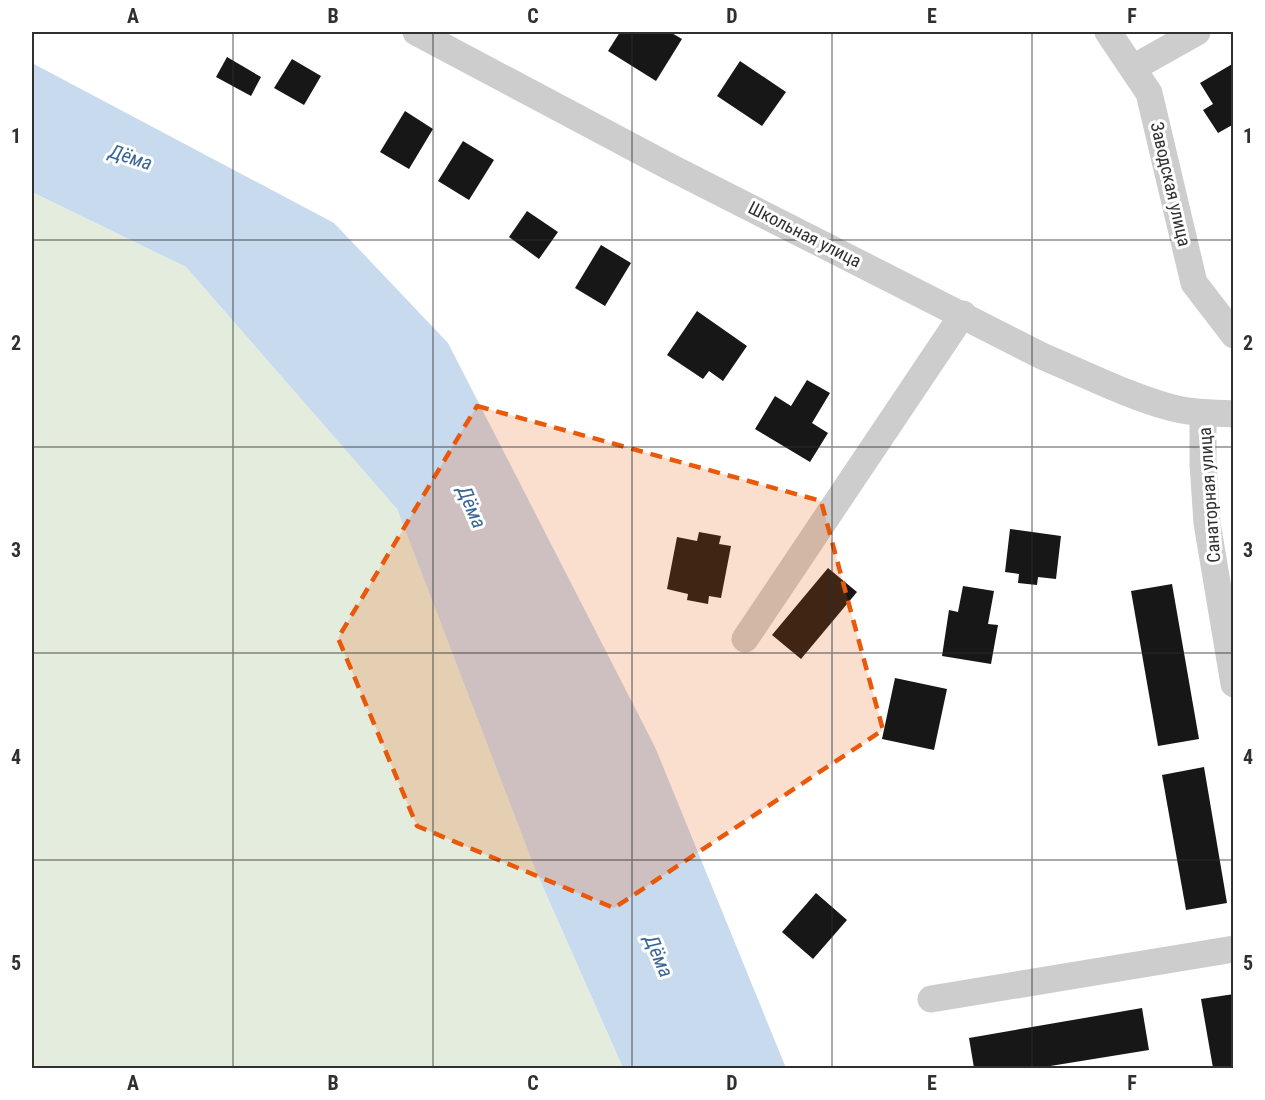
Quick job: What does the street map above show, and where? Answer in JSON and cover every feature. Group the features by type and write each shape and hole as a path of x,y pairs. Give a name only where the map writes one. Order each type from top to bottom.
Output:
{"street":[{"name":"Школьная улица","path":"416,32 670,166 1044,357 1170,407 1203,413 1233,414"},
{"name":"Заводская улица","path":"1108,32 1149,93 1194,283 1233,335"},
{"path":"1132,68 1197,32"},
{"path":"746,639 963,314"},
{"name":"Санаторная улица","path":"1203,413 1203,464 1207,523 1233,684"},
{"path":"931,999 1233,949"}],"highlighted area":[{"path":"477,406 821,501 883,730 614,908 417,826 338,638"}],"green space":[{"path":"32,192 186,267 397,509 535,869 623,1068 32,1068"}],"water":[{"name":"Дёма","path":"32,63 334,223 448,343 655,747 786,1068 623,1068 535,869 397,509 186,267 32,192"}],"building":[{"path":"620,32 670,32 682,39 656,81 608,51"},
{"path":"227,57 261,77 251,96 216,77"},
{"path":"292,59 321,76 304,105 274,88"},
{"path":"740,61 786,92 762,126 717,96"},
{"path":"1234,63 1234,124 1218,133 1203,110 1213,104 1200,83"},
{"path":"405,111 433,129 409,169 380,152"},
{"path":"463,141 494,160 469,200 438,181"},
{"path":"527,211 558,232 539,259 509,237"},
{"path":"601,245 631,263 605,306 575,288"},
{"path":"697,311 747,346 723,381 709,371 703,379 667,355"},
{"path":"807,380 830,393 812,423 828,433 810,462 755,429 775,396 791,406"},
{"path":"1010,529 1061,536 1056,579 1038,577 1037,585 1018,583 1019,574 1005,572"},
{"path":"699,532 721,536 719,544 731,546 721,598 709,596 708,604 687,600 688,594 667,589 677,537 697,541"},
{"path":"828,568 857,592 801,659 772,635"},
{"path":"1172,584 1199,739 1158,746 1131,591"},
{"path":"963,586 994,591 988,624 998,625 991,664 942,656 949,610 958,612"},
{"path":"895,678 947,689 934,750 882,739"},
{"path":"1204,767 1227,903 1186,910 1162,775"},
{"path":"816,893 847,920 813,959 782,932"},
{"path":"1234,994 1234,1068 1213,1068 1201,999"},
{"path":"1142,1008 1149,1050 1038,1068 974,1068 969,1038"}]}
